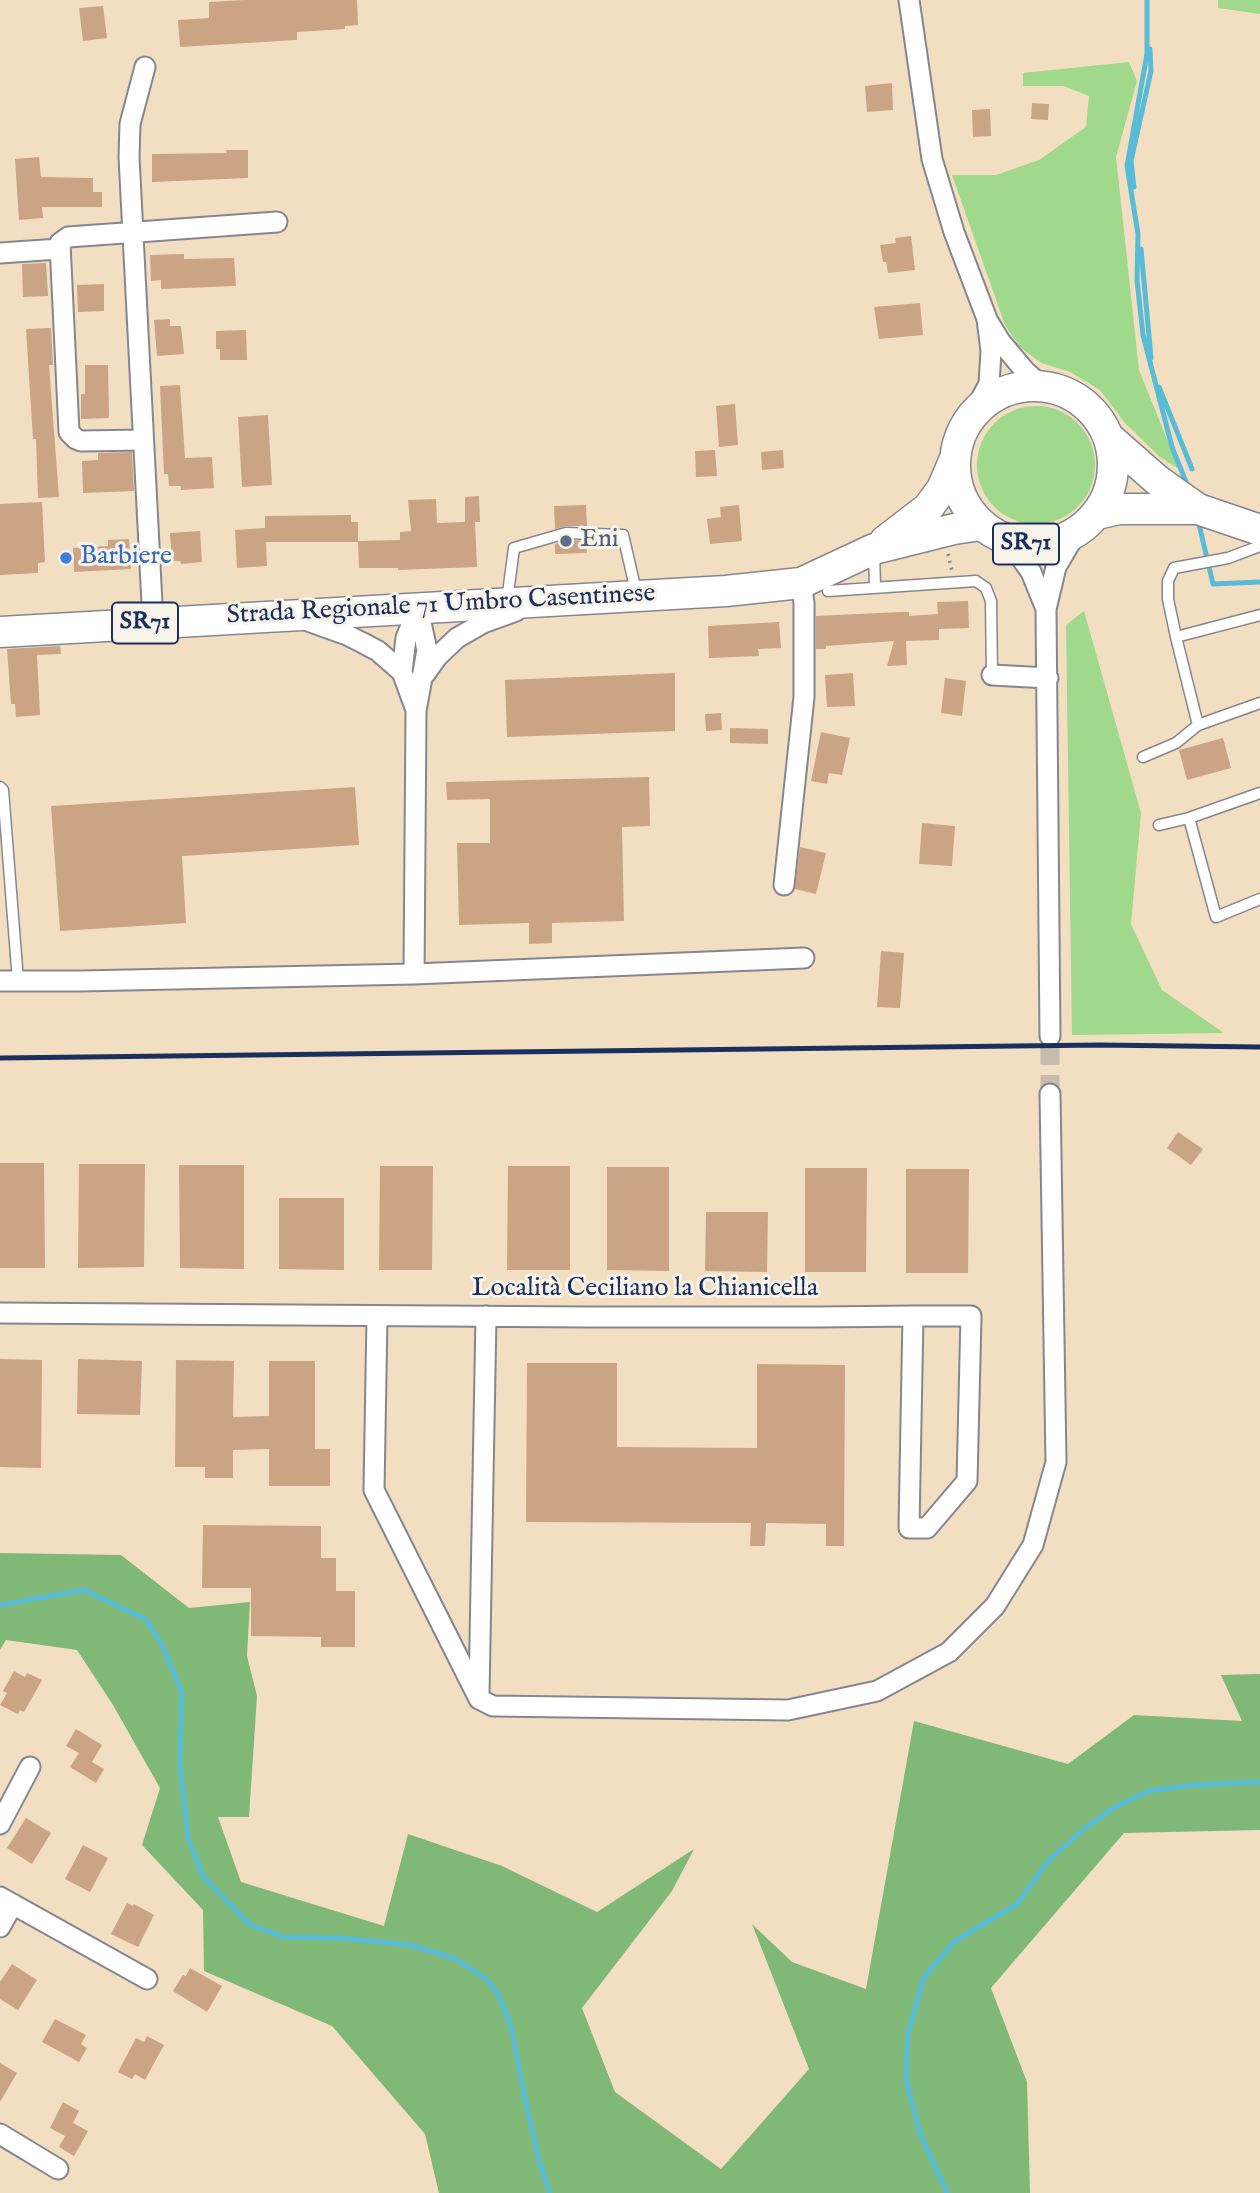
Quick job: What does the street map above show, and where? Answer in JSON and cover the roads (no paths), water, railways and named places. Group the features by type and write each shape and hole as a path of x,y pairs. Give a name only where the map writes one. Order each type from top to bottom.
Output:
{"main road":[{"name":"SR71","path":"1086,524 1109,491 1114,463 1108,437 1098,417 1082,402 1063,391 1042,386 1017,387 994,396 974,412 960,435 954,461 956,485 965,507 994,535 1032,545 1055,542 1119,509 1198,509"},
{"name":"SR71","path":"1108,437 1157,480 1198,509 1260,530"},
{"name":"Strada Regionale 71 Umbro Casentinese","path":"0,632 814,587 874,549 928,508 942,489 954,461"},
{"name":"Strada Regionale 71 Umbro Casentinese","path":"874,549 981,525"}],"street":[{"path":"909,0 914,90 954,232 987,319 1000,341 1042,386"},
{"path":"145,67 130,124 129,141 153,622"},
{"path":"143,440 81,441 69,432 60,243 68,237 277,222"},
{"path":"0,253 59,249"},
{"path":"974,412 989,384 991,351 987,319"},
{"path":"1050,1036 1046,609 1056,567 1086,524"},
{"path":"1009,541 1031,572 1046,609"},
{"path":"784,885 804,697 804,603 814,587"},
{"path":"423,678 446,647 468,631 498,617 550,601"},
{"path":"414,974 416,711 427,650 418,609"},
{"path":"416,711 402,672 406,638 418,609"},
{"path":"291,616 347,635 378,651 402,672"},
{"path":"992,674 1048,678"},
{"path":"9,981 414,974 804,958"},
{"path":"377,1316 374,1490 479,1699 493,1706 788,1710 877,1691 948,1652 995,1606 1033,1545 1056,1462 1050,1094"},
{"name":"Località Ceciliano la Chianicella","path":"0,1313 971,1316 967,1481 928,1528 909,1528 913,1316"},
{"path":"479,1699 485,1316"},
{"path":"0,1824 30,1767"},
{"path":"0,1927 6,1901 147,1979"},
{"path":"0,2134 58,2169"}],"lane":[{"path":"507,603 514,548 566,533 623,535 637,595"},
{"path":"1198,725 1168,599 1168,581 1174,568 1228,558 1260,546"},
{"path":"874,549 875,587"},
{"path":"814,587 875,587 976,581 986,588 990,601 992,674"},
{"path":"1176,637 1260,615"},
{"path":"1143,757 1176,743 1198,725 1260,703"},
{"path":"0,787 3,790 9,981"},
{"path":"1159,825 1189,818 1260,793"},
{"path":"1189,818 1216,917 1260,899"}],"waterway":[{"path":"1147,0 1147,54 1127,166 1138,234 1137,280 1143,335 1172,447 1188,487"},
{"path":"1134,187 1131,161 1151,71 1150,49"},
{"path":"1141,249 1151,358"},
{"path":"1159,387 1192,469"},
{"path":"1198,520 1213,584 1260,582"},
{"path":"0,1605 84,1590 146,1619 162,1645 182,1692 180,1764 188,1838 203,1876 249,1924 283,1937 342,1938 410,1945 454,1958 485,1978 497,1992 511,2026 540,2164 550,2193"},
{"path":"947,2193 920,2133 906,2079 908,2033 924,1977 955,1941 1017,1904 1048,1861 1113,1808 1149,1791 1192,1785 1260,1782"}],"tunnel":[{"path":"1050,1036 1050,1094"}],"railway":[{"path":"0,1058 1100,1045 1260,1047"}],"place":[{"name":"Eni","path":"566,541"},
{"name":"Barbiere","path":"66,558"}]}
